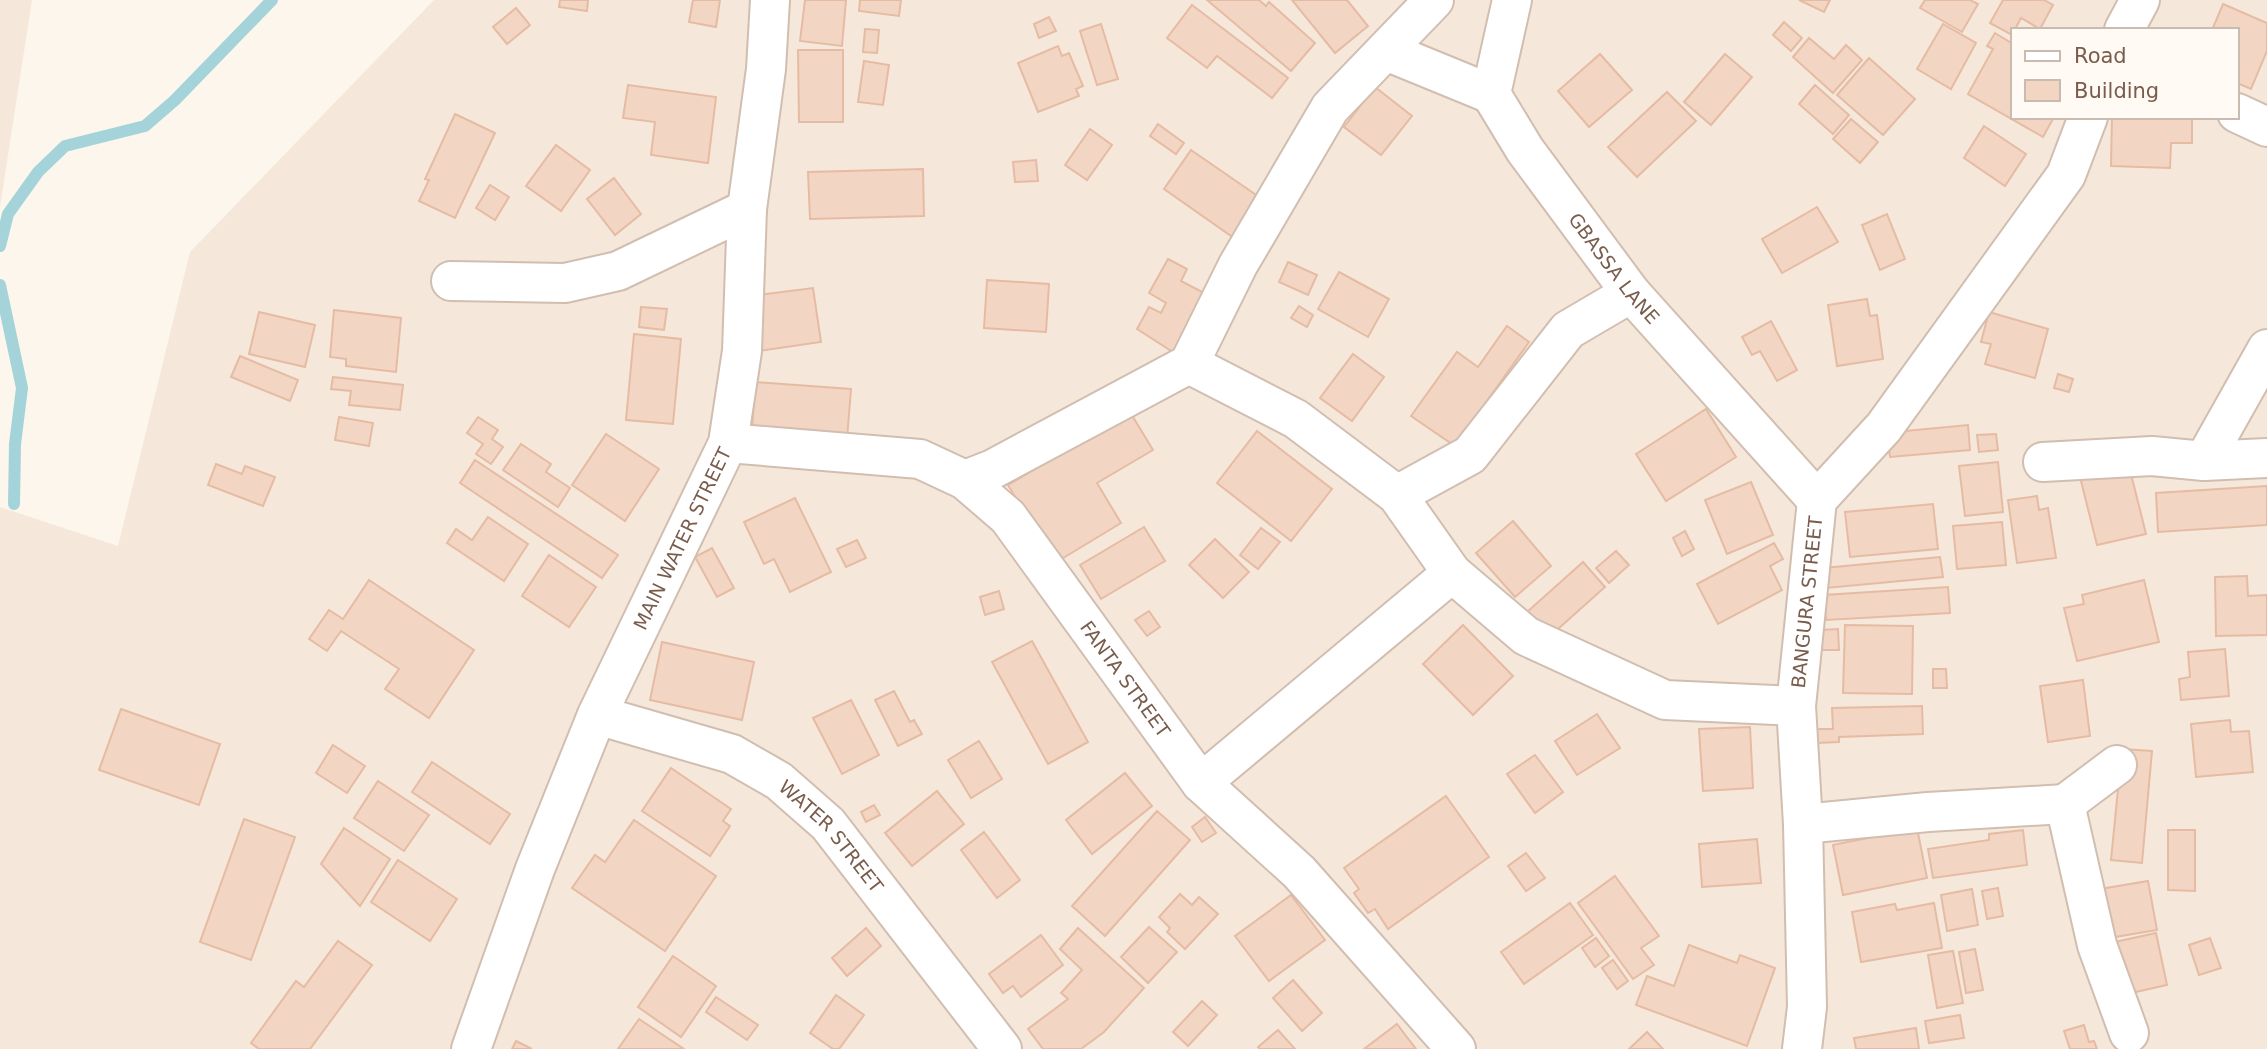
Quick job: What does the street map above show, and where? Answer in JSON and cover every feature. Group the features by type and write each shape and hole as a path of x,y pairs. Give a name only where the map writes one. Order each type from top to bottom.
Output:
{"street":[{"name":"MAIN WATER STREET","path":"471,1049 535,869 597,715 728,443 742,351 747,209 766,69 770,0"},
{"path":"965,480 993,469 1189,364 1238,265 1330,108 1434,0"},
{"path":"1386,51 1491,94 1512,0"},
{"path":"2125,28 2140,0"},
{"name":"GBASSA LANE","path":"1491,94 1525,150 1631,293 1817,500"},
{"path":"2239,114 2267,127"},
{"name":"BANGURA STREET","path":"1802,1049 1807,1007 1803,824 1796,706 1817,500 1884,427 2066,175 2087,119"},
{"path":"451,281 565,283 618,271 747,209"},
{"path":"1397,495 1470,455 1568,330 1631,293"},
{"path":"2204,461 2267,349"},
{"path":"1189,364 1296,419 1397,495 1452,573 1526,636 1665,700 1796,706"},
{"name":"FANTA STREET","path":"728,443 920,459 965,480 1008,517 1201,783 1298,872 1456,1049"},
{"path":"2043,462 2152,456 2204,461 2267,458"},
{"path":"1201,783 1452,573"},
{"name":"WATER STREET","path":"597,715 732,754 779,780 828,824 1002,1049"},
{"path":"1803,824 1928,812 2065,804 2117,765"},
{"path":"2065,804 2097,945 2129,1033"}],"shaded area":[{"path":"0,0 32,0 0,207"},
{"path":"434,0 2267,0 2267,1049 0,1049 0,507 118,546 190,252"}],"building":[{"path":"560,0 588,0 587,11 559,7"},
{"path":"693,0 720,0 716,27 689,22"},
{"path":"805,0 846,0 842,46 800,41"},
{"path":"860,0 901,0 899,16 859,11"},
{"path":"1207,0 1259,0 1266,6 1269,2 1315,43 1291,71"},
{"path":"1292,0 1347,0 1368,26 1335,53"},
{"path":"1799,0 1830,0 1824,12"},
{"path":"1925,0 1970,0 1978,4 1962,32 1920,8"},
{"path":"2003,0 2044,0 2053,5 2041,28 2021,18 2016,28 2011,28 2011,34 1990,23"},
{"path":"2223,4 2267,23 2267,51 2251,89 2239,84 2239,28 2213,28"},
{"path":"1192,5 1288,78 1272,98 1217,56 1207,68 1167,38"},
{"path":"516,8 530,25 507,44 493,27"},
{"path":"1049,17 1056,31 1039,38 1034,24"},
{"path":"1784,22 1802,38 1791,51 1773,35"},
{"path":"1101,24 1118,79 1097,85 1080,31"},
{"path":"1943,24 1976,43 1951,89 1917,69"},
{"path":"865,29 879,30 877,53 863,52"},
{"path":"1995,33 2011,43 2011,119 1968,94 1993,49 1987,46"},
{"path":"1809,38 1834,59 1846,45 1862,60 1833,93 1793,57"},
{"path":"1058,46 1062,56 1069,53 1083,86 1076,89 1079,96 1038,112 1018,63"},
{"path":"798,50 843,50 843,122 799,122"},
{"path":"1600,54 1632,90 1589,127 1558,91"},
{"path":"1725,54 1752,77 1711,125 1684,102"},
{"path":"1869,58 1915,99 1883,135 1837,95"},
{"path":"864,61 889,65 883,105 858,102"},
{"path":"628,85 716,97 708,163 651,155 655,122 623,118"},
{"path":"1815,85 1849,115 1833,134 1799,104"},
{"path":"1375,87 1412,116 1381,155 1344,127"},
{"path":"1667,92 1696,121 1637,177 1608,147"},
{"path":"455,114 495,133 455,218 419,201 429,180 425,179"},
{"path":"1851,119 1878,142 1860,163 1833,139"},
{"path":"2012,119 2053,119 2043,137"},
{"path":"2112,119 2192,119 2192,143 2171,143 2170,168 2111,166"},
{"path":"1158,124 1184,143 1176,154 1150,136"},
{"path":"1984,126 2026,154 2005,186 1964,158"},
{"path":"1090,129 1112,145 1087,180 1065,165"},
{"path":"556,145 590,170 561,211 526,186"},
{"path":"1191,150 1262,199 1234,238 1164,189"},
{"path":"1036,160 1038,181 1015,182 1013,162"},
{"path":"923,169 924,216 810,219 808,172"},
{"path":"614,178 641,214 615,235 587,199"},
{"path":"490,185 509,197 495,220 476,208"},
{"path":"1817,207 1838,242 1782,273 1762,239"},
{"path":"1887,214 1905,259 1880,270 1862,225"},
{"path":"1168,259 1187,269 1181,281 1208,295 1176,354 1137,329 1149,307 1161,313 1166,303 1149,293"},
{"path":"1288,262 1317,275 1308,295 1279,282"},
{"path":"1339,272 1389,299 1368,337 1318,309"},
{"path":"987,280 1049,284 1046,332 984,328"},
{"path":"813,288 821,342 758,351 750,296"},
{"path":"1867,299 1870,316 1877,315 1883,359 1837,366 1828,305"},
{"path":"1299,306 1313,315 1307,327 1291,318"},
{"path":"641,307 667,309 664,330 639,327"},
{"path":"334,310 401,318 396,372 346,366 346,359 330,357"},
{"path":"259,312 315,325 305,367 249,354"},
{"path":"1989,312 2048,329 2035,378 1985,364 1991,344 1981,342"},
{"path":"1771,321 1797,370 1777,381 1760,351 1752,355 1742,337"},
{"path":"1507,326 1529,342 1455,446 1411,416 1457,352 1478,367"},
{"path":"634,334 681,339 673,424 626,420"},
{"path":"1353,354 1384,377 1352,421 1320,398"},
{"path":"240,356 298,380 290,401 231,377"},
{"path":"2058,374 2073,379 2069,392 2054,388"},
{"path":"333,377 403,385 400,410 349,405 351,391 331,389"},
{"path":"755,382 851,389 847,439 752,432"},
{"path":"1706,409 1736,457 1666,501 1636,454"},
{"path":"1130,412 1153,450 1097,483 1121,523 1055,563 1008,485"},
{"path":"339,417 373,423 369,446 335,440"},
{"path":"478,417 498,430 492,439 503,447 491,464 476,454 483,444 467,433"},
{"path":"1968,425 1970,450 1890,457 1888,440 1895,432"},
{"path":"1257,431 1332,489 1291,541 1217,483"},
{"path":"606,434 659,469 625,521 572,485"},
{"path":"1996,434 1998,450 1979,452 1977,435"},
{"path":"521,444 551,464 546,472 570,488 558,507 503,470"},
{"path":"2127,458 2146,534 2097,545 2078,469"},
{"path":"475,460 618,555 602,578 460,483"},
{"path":"1998,462 2003,512 1965,516 1959,466"},
{"path":"216,464 242,474 245,466 275,477 263,506 208,485"},
{"path":"1751,482 1773,535 1727,554 1705,500"},
{"path":"2267,486 2267,525 2158,532 2156,493"},
{"path":"2037,496 2039,510 2048,508 2056,558 2017,563 2008,500"},
{"path":"795,498 831,572 790,592 774,559 764,564 744,522"},
{"path":"1933,504 1938,549 1850,557 1845,512"},
{"path":"488,517 528,544 504,581 447,543 456,529 472,540"},
{"path":"1513,521 1551,566 1515,597 1476,553"},
{"path":"2002,522 2006,565 1957,569 1953,526"},
{"path":"1144,527 1165,561 1101,599 1080,565"},
{"path":"1261,528 1280,542 1258,569 1240,555"},
{"path":"1685,531 1694,549 1682,556 1673,538"},
{"path":"1215,539 1249,572 1223,598 1189,565"},
{"path":"857,540 866,558 846,567 837,549"},
{"path":"1774,543 1783,559 1770,566 1782,590 1718,624 1697,584"},
{"path":"712,548 734,588 717,597 695,557"},
{"path":"1616,551 1629,565 1609,583 1596,568"},
{"path":"549,555 596,587 569,627 522,596"},
{"path":"1940,557 1943,577 1826,588 1824,568"},
{"path":"1583,562 1605,587 1549,637 1527,612"},
{"path":"2247,576 2248,596 2267,595 2267,635 2216,636 2215,577"},
{"path":"369,580 474,650 429,718 385,689 399,669 341,631 327,651 309,639 329,610 343,619"},
{"path":"2144,580 2159,642 2077,661 2064,608 2084,604 2082,595"},
{"path":"1948,587 1950,613 1826,620 1824,595"},
{"path":"999,591 1004,609 985,615 980,597"},
{"path":"1149,611 1160,627 1147,636 1135,620"},
{"path":"1463,625 1513,676 1473,715 1423,664"},
{"path":"1845,625 1913,626 1912,694 1843,693"},
{"path":"1838,629 1839,650 1821,650 1820,630"},
{"path":"1032,641 1088,742 1048,764 992,662"},
{"path":"662,642 754,662 742,720 650,700"},
{"path":"2225,649 2229,696 2181,700 2179,679 2190,677 2188,652"},
{"path":"1933,669 1946,669 1947,688 1933,688"},
{"path":"2083,680 2090,736 2048,742 2040,686"},
{"path":"894,691 910,722 914,720 922,734 898,746 875,700"},
{"path":"851,700 879,755 842,774 813,718"},
{"path":"1922,706 1923,734 1839,737 1839,742 1817,743 1817,729 1833,729 1832,708"},
{"path":"121,709 220,744 199,805 99,770"},
{"path":"1597,714 1620,748 1577,775 1555,741"},
{"path":"2230,720 2231,732 2249,731 2253,772 2196,777 2191,724"},
{"path":"1750,727 1753,788 1703,791 1699,729"},
{"path":"979,741 1002,779 971,798 948,760"},
{"path":"333,745 365,766 347,793 316,773"},
{"path":"2122,749 2152,751 2142,863 2111,860"},
{"path":"1535,755 1563,792 1535,813 1507,774"},
{"path":"432,762 510,814 490,844 412,792"},
{"path":"671,768 731,809 723,821 730,826 710,856 642,811"},
{"path":"1125,773 1152,806 1092,854 1066,820"},
{"path":"378,781 429,815 404,851 354,818"},
{"path":"937,791 964,824 912,866 885,833"},
{"path":"1446,796 1489,857 1388,929 1375,909 1368,913 1354,893 1359,889 1344,868"},
{"path":"874,805 880,815 866,822 861,812"},
{"path":"1157,811 1190,840 1105,936 1072,906"},
{"path":"1205,817 1216,833 1202,842 1192,827"},
{"path":"244,819 295,837 251,960 200,942"},
{"path":"634,820 716,876 665,951 572,888 595,855 605,862"},
{"path":"344,828 390,859 360,906 321,864"},
{"path":"1917,828 1927,878 1843,895 1833,845"},
{"path":"2023,830 2027,865 1933,878 1928,849 1989,840 1989,834"},
{"path":"2168,830 2195,830 2195,891 2168,890"},
{"path":"984,832 1020,880 997,898 961,850"},
{"path":"1757,839 1761,883 1702,887 1699,844"},
{"path":"1526,853 1545,878 1526,891 1508,866"},
{"path":"398,860 457,899 430,941 371,902"},
{"path":"1615,876 1659,936 1641,948 1654,965 1633,979 1578,903"},
{"path":"2148,881 2157,930 2103,939 2094,890"},
{"path":"1998,888 2003,916 1987,919 1982,891"},
{"path":"1972,889 1978,925 1947,931 1941,895"},
{"path":"1180,894 1192,905 1199,897 1218,914 1185,949 1167,932 1170,928 1159,917"},
{"path":"1291,895 1325,940 1269,981 1235,936"},
{"path":"1570,903 1593,935 1524,984 1501,952"},
{"path":"1934,903 1942,948 1861,962 1852,912 1895,904 1897,910"},
{"path":"1149,927 1177,952 1148,983 1121,957"},
{"path":"866,928 881,946 847,976 832,958"},
{"path":"1078,928 1144,988 1104,1032 1081,1049 1043,1049 1028,1029 1068,999 1061,993 1082,970 1060,949"},
{"path":"2156,933 2167,985 2122,995 2110,943"},
{"path":"1041,935 1063,965 1021,997 1013,986 1003,993 989,974"},
{"path":"1596,938 1609,956 1595,967 1582,948"},
{"path":"2210,938 2221,968 2199,975 2189,945"},
{"path":"338,941 372,965 310,1049 259,1049 251,1043 296,981 304,987"},
{"path":"1689,945 1737,963 1740,955 1775,968 1747,1046 1636,1005 1647,976 1674,986"},
{"path":"1975,949 1983,990 1966,993 1959,952"},
{"path":"1953,951 1963,1003 1937,1008 1928,955"},
{"path":"673,956 716,986 681,1037 638,1007"},
{"path":"1613,960 1628,981 1617,989 1602,968"},
{"path":"1293,980 1322,1013 1302,1031 1273,998"},
{"path":"836,995 864,1015 839,1049 833,1049 810,1033"},
{"path":"716,997 758,1025 747,1040 706,1012"},
{"path":"1202,1001 1217,1015 1188,1046 1173,1032"},
{"path":"1960,1015 1964,1038 1929,1043 1925,1021"},
{"path":"639,1019 684,1049 618,1049"},
{"path":"1397,1024 1416,1049 1364,1049"},
{"path":"2084,1025 2089,1042 2094,1041 2097,1049 2070,1049 2064,1031"},
{"path":"1916,1028 1919,1049 1856,1049 1854,1038"},
{"path":"1278,1030 1295,1049 1258,1047"},
{"path":"1647,1032 1663,1049 1629,1049"},
{"path":"516,1041 532,1049 512,1049"}],"waterway":[{"path":"0,246 8,214 38,172 65,146 145,126 175,100 272,0"},
{"path":"0,285 22,388 15,444 14,504"}]}
